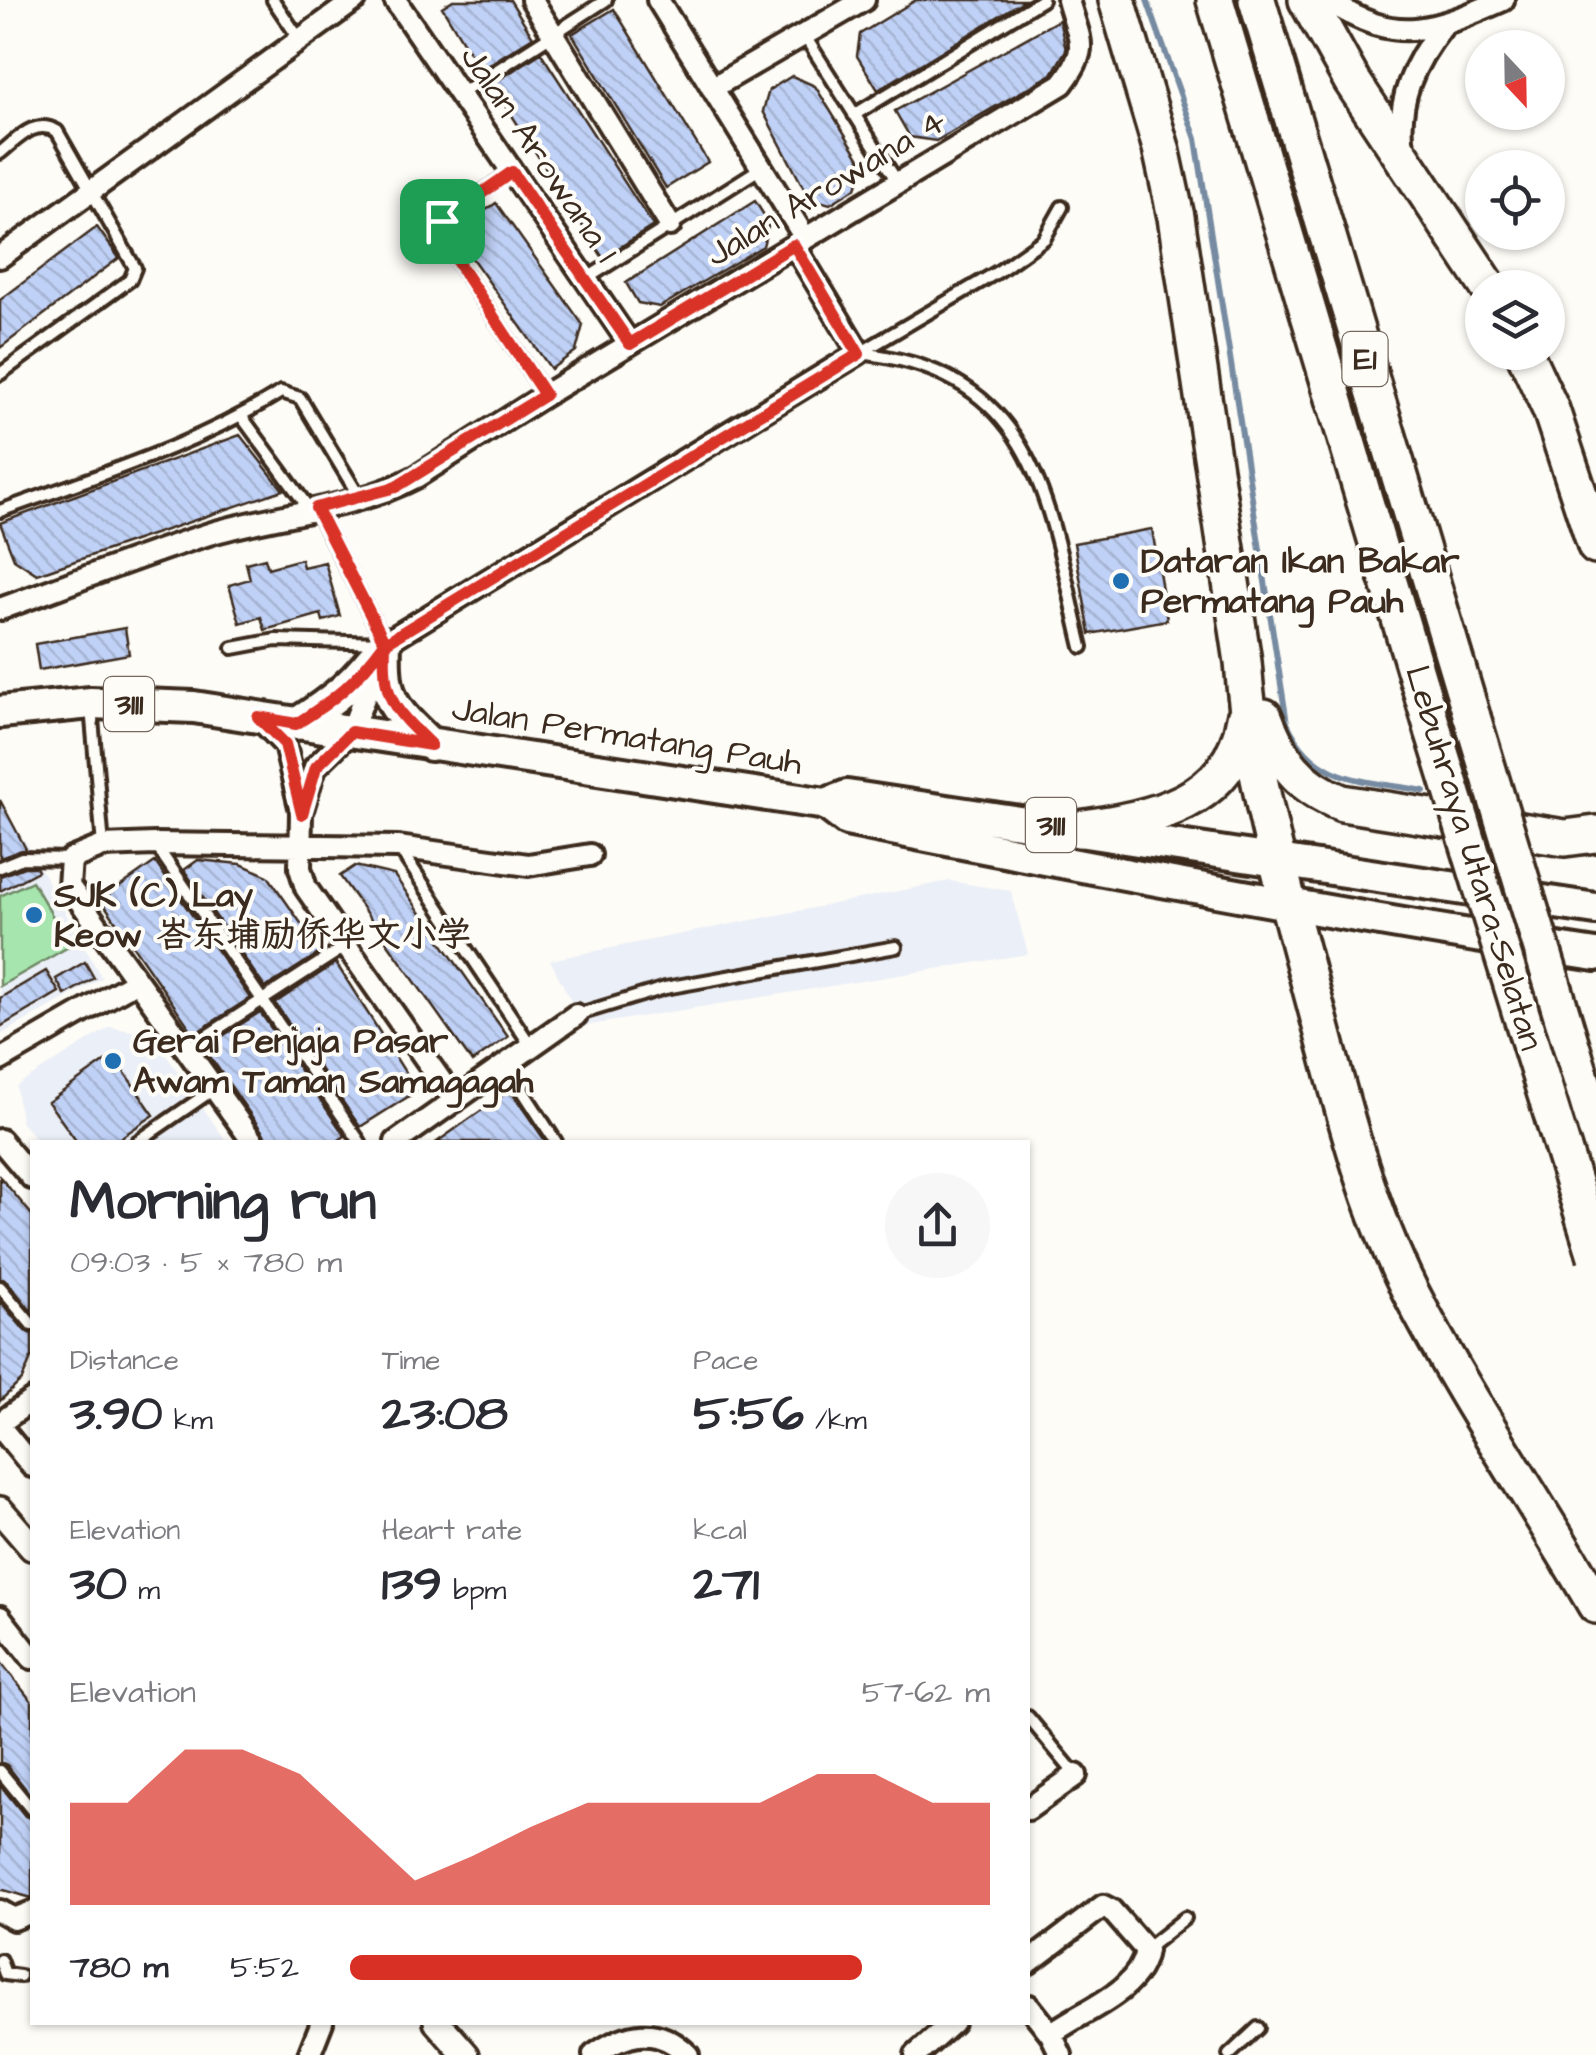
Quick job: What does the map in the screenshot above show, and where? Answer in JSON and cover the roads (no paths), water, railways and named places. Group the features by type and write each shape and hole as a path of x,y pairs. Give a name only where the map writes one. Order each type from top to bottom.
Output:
{"highway":[{"path":"1117,0 1161,148 1176,217 1244,662 1246,710 1277,859 1363,1181 1384,1236 1445,1356 1596,1605"},
{"name":"Lebuhraya Utara–Selatan","path":"1216,0 1434,733 1596,1256"},
{"name":"Lebuhraya Utara–Selatan","path":"1257,0 1596,1128"},
{"path":"1307,0 1352,81 1476,270"},
{"path":"1532,370 1551,410 1596,546"},
{"path":"1244,662 1273,740 1287,766 1328,797 1392,812 1565,838 1596,834"},
{"path":"1079,829 1153,814 1204,791 1236,754 1246,710"}],"main road":[{"path":"296,724 358,680 385,643"},
{"path":"385,643 384,679 390,701 431,745"},
{"name":"Jalan Permatang Pauh","path":"0,712 91,703 194,707 826,804 848,796 1596,909"},
{"name":"Jalan Permatang Pauh","path":"826,804 847,820 1289,906 1596,956"}],"street":[{"path":"0,256 355,0"},
{"name":"Jalan Arowana 1","path":"394,0 630,344"},
{"path":"532,0 670,226"},
{"path":"456,1100 306,888 300,868 302,814 316,767 351,732 385,643 859,354 761,168 658,0"},
{"path":"712,88 864,0"},
{"name":"Jalan Arowana 4","path":"545,395 1062,84 1080,61 1082,51 1068,0"},
{"path":"1328,0 1374,24 1418,30 1442,26 1503,0"},
{"path":"1404,158 1404,97 1422,53 1442,26"},
{"path":"2,603 211,533 396,487 545,395"},
{"path":"258,717 285,744 302,814"},
{"path":"252,1140 69,886 71,859 103,846 155,844 398,847 528,865 590,855"},
{"path":"0,1060 136,982"},
{"path":"399,1140 576,1015"},
{"path":"0,1140 30,1176"},
{"path":"30,1402 0,1425 30,1463"},
{"path":"0,1510 30,1545"},
{"path":"0,1618 30,1656"},
{"path":"1030,1808 1076,1775"},
{"path":"1030,1961 1103,1906 1146,1950 1144,1964 1134,1979 1051,2034"},
{"path":"1030,2007 1051,2034 1061,2055"},
{"path":"308,2055 321,2025"},
{"path":"440,2025 466,2055"},
{"path":"916,2055 950,2025"},
{"path":"594,2055 617,2039 645,2034 672,2040 688,2055"}],"lane":[{"path":"273,0 300,40"},
{"path":"459,95 606,0"},
{"path":"854,115 1042,0"},
{"path":"804,35 898,183"},
{"path":"0,153 35,126 45,124 57,131 136,268 130,280 0,374"},
{"path":"586,279 761,168"},
{"path":"512,172 442,221 439,234 545,395"},
{"path":"859,354 1000,271 1044,239 1062,206"},
{"path":"859,354 890,357 948,375 1008,422 1043,486 1082,647"},
{"path":"0,511 169,449 242,417 281,392 300,398 360,498"},
{"path":"232,648 276,640 385,643 313,509 242,417"},
{"path":"91,703 103,846"},
{"path":"155,844 359,1140"},
{"path":"398,847 532,1046"},
{"path":"0,867 22,858 71,859"},
{"path":"186,1050 346,945"},
{"path":"576,1015 665,988 896,946"},
{"path":"506,1065 555,1140"},
{"path":"140,1140 214,1089"},
{"path":"0,1287 30,1323"},
{"path":"1030,1719 1076,1775"},
{"path":"0,1771 30,1808"},
{"path":"1146,1950 1185,1918"},
{"path":"0,1960 5,1974 20,1976"},
{"path":"1229,2055 1258,2028"}],"waterway":[{"path":"1147,0 1196,139 1287,723 1312,758 1327,768 1363,781 1424,791"}],"place":[{"name":"Dataran Ikan Bakar Permatang Pauh","path":"1121,581"},
{"name":"SJK (C) Lay Keow 峇东埔励侨华文小学","path":"34,915"},
{"name":"Gerai Penjaja Pasar Awam Taman Samagagah","path":"113,1061"}]}
